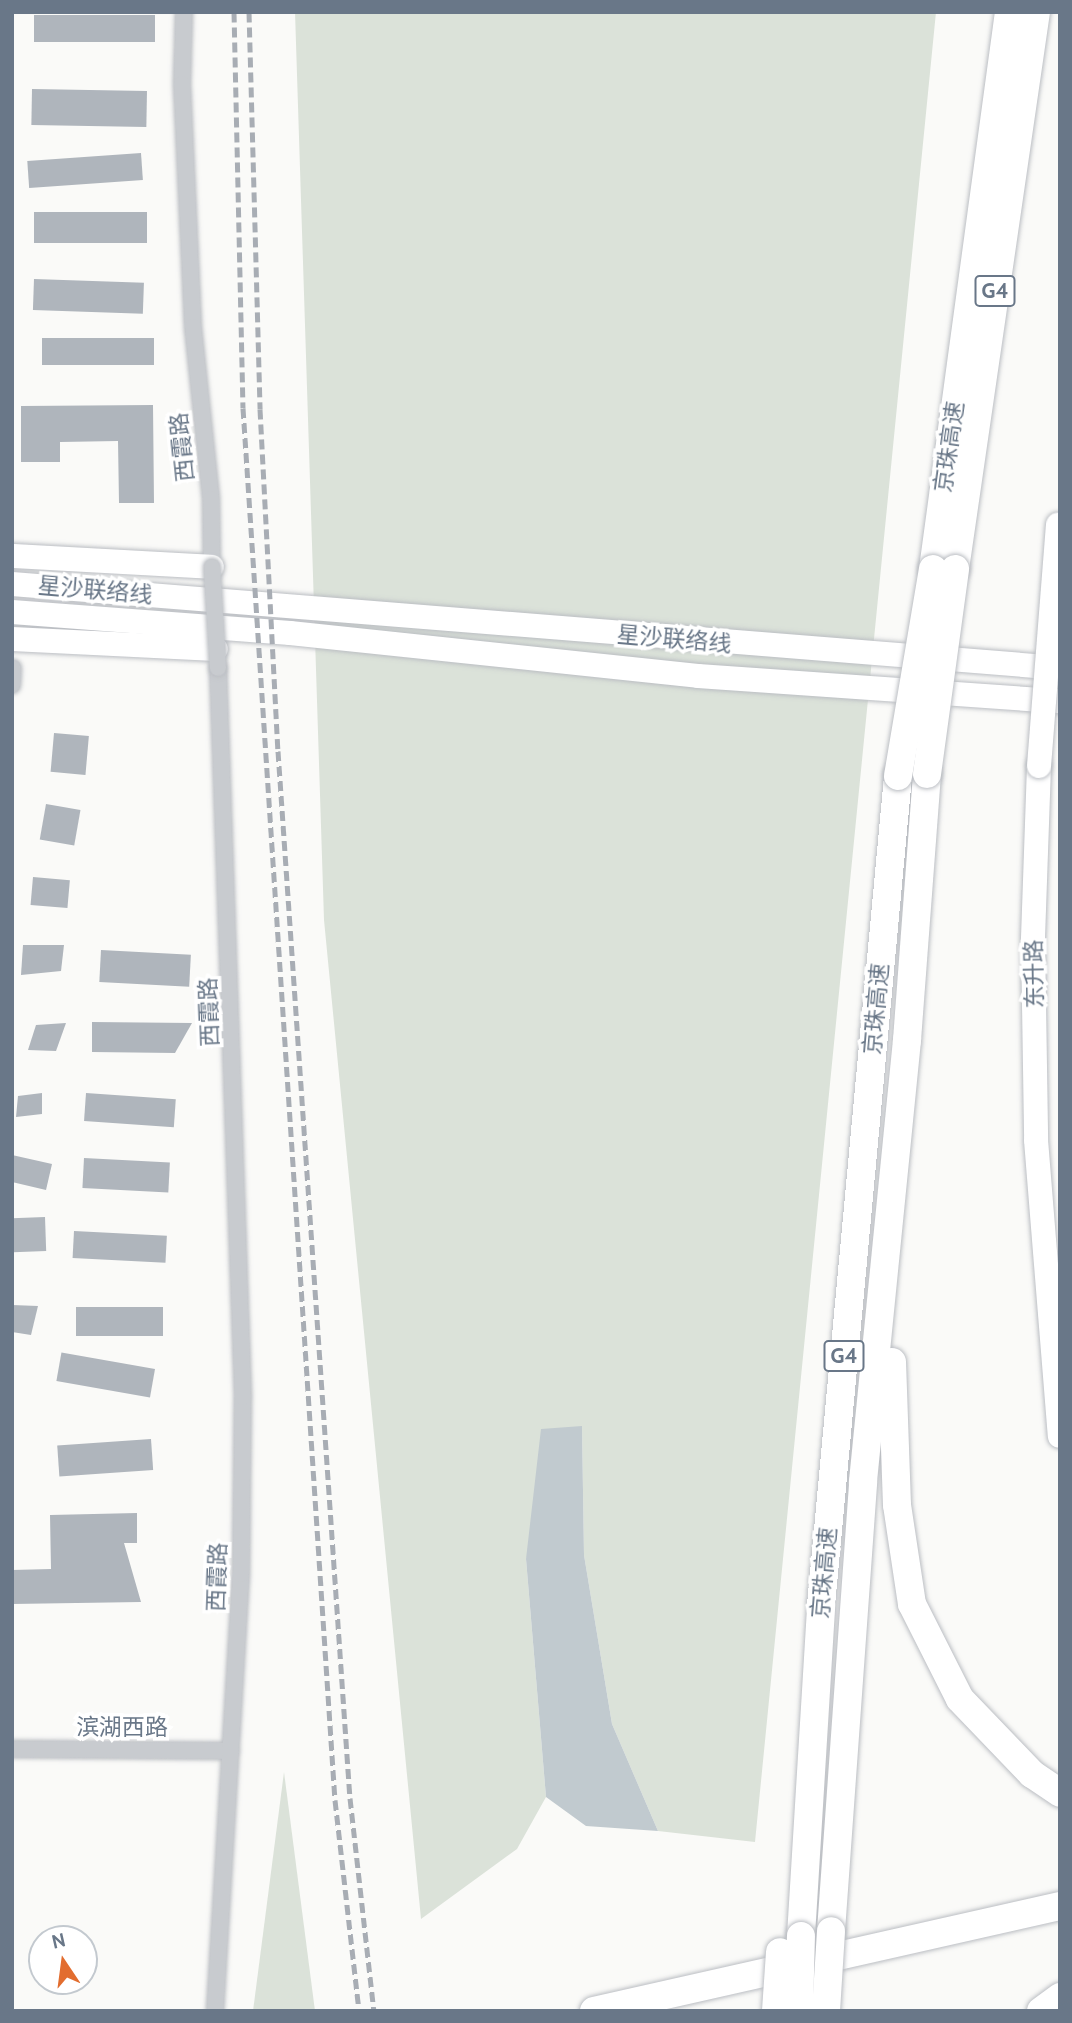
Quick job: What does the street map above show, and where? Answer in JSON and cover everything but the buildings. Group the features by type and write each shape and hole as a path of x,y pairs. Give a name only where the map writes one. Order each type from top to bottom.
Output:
{"highway":[{"name":"京珠高速","path":"826,2011 863,1481 907,1040 944,569 1009,12"},
{"name":"京珠高速","path":"799,2011 790,1944 898,775 944,569 1036,12"},
{"path":"907,1040 890,1396 897,1505 912,1604 960,1699 1032,1774 1060,1793"},
{"path":"594,2011 1060,1906"},
{"path":"664,2011 1060,1926"},
{"path":"776,2011 790,1944"},
{"path":"1041,2011 1060,1997"}],"main road":[{"name":"东升路","path":"1059,518 1046,767 1033,940 1036,1140 1060,1436"},
{"path":"12,556 212,567"},
{"name":"星沙联络线","path":"12,584 288,603 704,642 1060,668"},
{"path":"12,612 278,632 698,676 1060,701"},
{"path":"12,639 217,658"},
{"name":"东升路","path":"1060,694 1046,767 1045,1138 1060,1288"}],"street":[{"name":"西霞路","path":"184,12 182,84 193,327 211,499 243,1397 241,1574 215,2011"},
{"name":"滨湖西路","path":"12,1749 231,1751"}],"shaded area":[{"path":"295,12 936,12 755,1842 658,1831 612,1724 584,1555 582,1426 526,1559 546,1797 517,1849 421,1919 324,920"},
{"path":"582,1426 584,1555 612,1724 658,1831 586,1826 546,1797 526,1559 541,1429"},
{"path":"284,1772 315,2011 253,2011"}],"railway":[{"path":"234,12 243,408 335,1800 359,2011"},
{"path":"249,12 260,409 278,751 350,1798 374,2011"}]}
